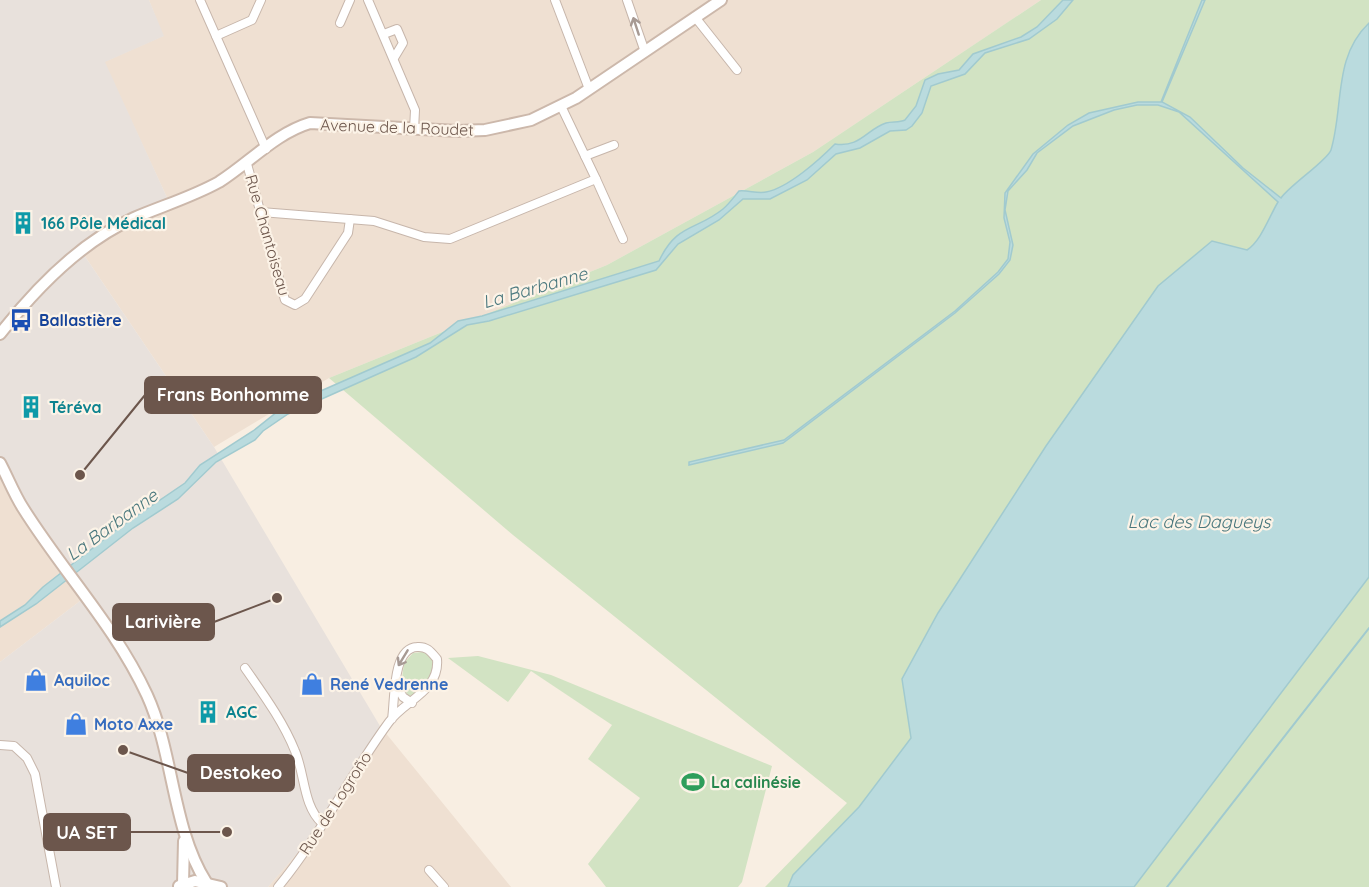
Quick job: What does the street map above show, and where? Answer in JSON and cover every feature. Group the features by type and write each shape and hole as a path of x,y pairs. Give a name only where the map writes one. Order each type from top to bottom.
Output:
{"street":[{"path":"200,0 266,149"},
{"path":"216,36 252,20 261,0"},
{"path":"340,23 350,0"},
{"path":"368,0 415,110 414,130"},
{"path":"555,0 589,89"},
{"path":"627,0 645,52"},
{"name":"Avenue de la Roudet","path":"0,334 31,297 85,246 132,219 216,183 247,164 291,129 310,123 414,130 485,130 531,120 589,89 721,0"},
{"path":"695,17 737,70"},
{"path":"384,34 397,28 403,43 394,57"},
{"path":"561,106 623,239"},
{"path":"585,156 614,145"},
{"name":"Rue Chantoiseau","path":"247,164 285,300 294,305 301,303 348,233 350,219"},
{"path":"261,212 374,221 424,237 450,239 596,179"},
{"path":"0,464 23,508 87,594 147,695 162,735 194,860 206,882"},
{"name":"Rue de Logroño","path":"278,887 392,719 421,696 438,668 437,658 431,651 420,647 408,649 399,661 392,719"},
{"path":"245,668 286,730 296,753 313,813 322,823"},
{"path":"397,687 403,697 412,703"},
{"path":"0,746 14,746 27,758 35,774 56,887"},
{"path":"183,822 180,885 206,882 221,887"},
{"path":"429,870 444,887"}],"shaded area":[{"path":"0,0 149,0 164,36 105,62 170,204 135,218 82,252 214,447 380,726 315,833 268,887 0,887 0,662 84,598 0,457"},
{"path":"149,0 1041,0 813,152 607,265 329,378 214,447 82,252 135,218 170,204 104,62 163,36"},
{"path":"0,458 84,598 0,662"},
{"path":"380,726 511,887 268,887 315,833"}],"green space":[{"path":"1041,0 1369,0 1369,887 765,887 847,803 513,535 329,378 607,265 813,152"},
{"path":"413,653 429,654 434,660 434,673 414,697 408,695 401,686 404,663"},
{"name":"La calinésie","path":"478,656 551,675 772,766 742,882 738,887 606,887 588,864 640,798 588,759 612,725 531,671 508,702 448,658"}],"water":[{"path":"1063,0 1073,0 1057,19 1029,39 985,53 965,74 931,86 922,113 906,130 890,131 860,148 836,154 807,180 770,199 743,199 719,220 678,244 656,270 489,321 467,325 416,357 288,414 263,431 255,440 216,462 178,499 133,528 36,604 0,627 0,621 25,605 43,587 116,530 185,483 200,465 253,431 282,408 430,343 458,321 482,316 659,261 673,240 723,209 739,191 763,192 775,189 803,172 835,144 857,141 888,122 905,120 916,106 925,80 938,74 959,70 973,54 1021,37 1037,27"},
{"name":"Lac des Dagueys","path":"1202,0 1205,0 1162,102 1190,117 1243,168 1281,198 1331,150 1345,67 1358,36 1369,23 1369,577 1134,887 788,887 793,875 859,807 911,738 902,679 938,613 1046,446 1158,286 1212,241 1247,250 1261,235 1278,202 1179,112 1158,105 1137,105 1114,110 1073,126 1037,153 1027,170 1008,191 1005,210 1013,245 1010,260 999,274 955,313 783,443 689,465 689,462 784,440 955,311 998,272 1008,259 1010,242 1004,218 1005,193 1033,154 1068,125 1089,113 1138,102 1161,102"},
{"path":"261,377 268,381 252,405 237,413 223,406 234,394"}],"waterway":[{"path":"1167,887 1369,628"}],"place":[{"name":"166 Pôle Médical","path":"23,223"},
{"name":"Ballastière","path":"21,320"},
{"name":"Téréva","path":"31,407"},
{"name":"Frans Bonhomme","path":"80,475"},
{"name":"Larivière","path":"277,598"},
{"name":"Aquiloc","path":"36,680"},
{"name":"René Vedrenne","path":"312,684"},
{"name":"AGC","path":"208,712"},
{"name":"Moto Axxe","path":"76,724"},
{"name":"Destokeo","path":"123,750"},
{"name":"La calinésie","path":"693,782"},
{"name":"UA SET","path":"227,832"}],"water label":[{"name":"La Barbanne","path":"535,288"},
{"name":"La Barbanne","path":"112,525"}]}
